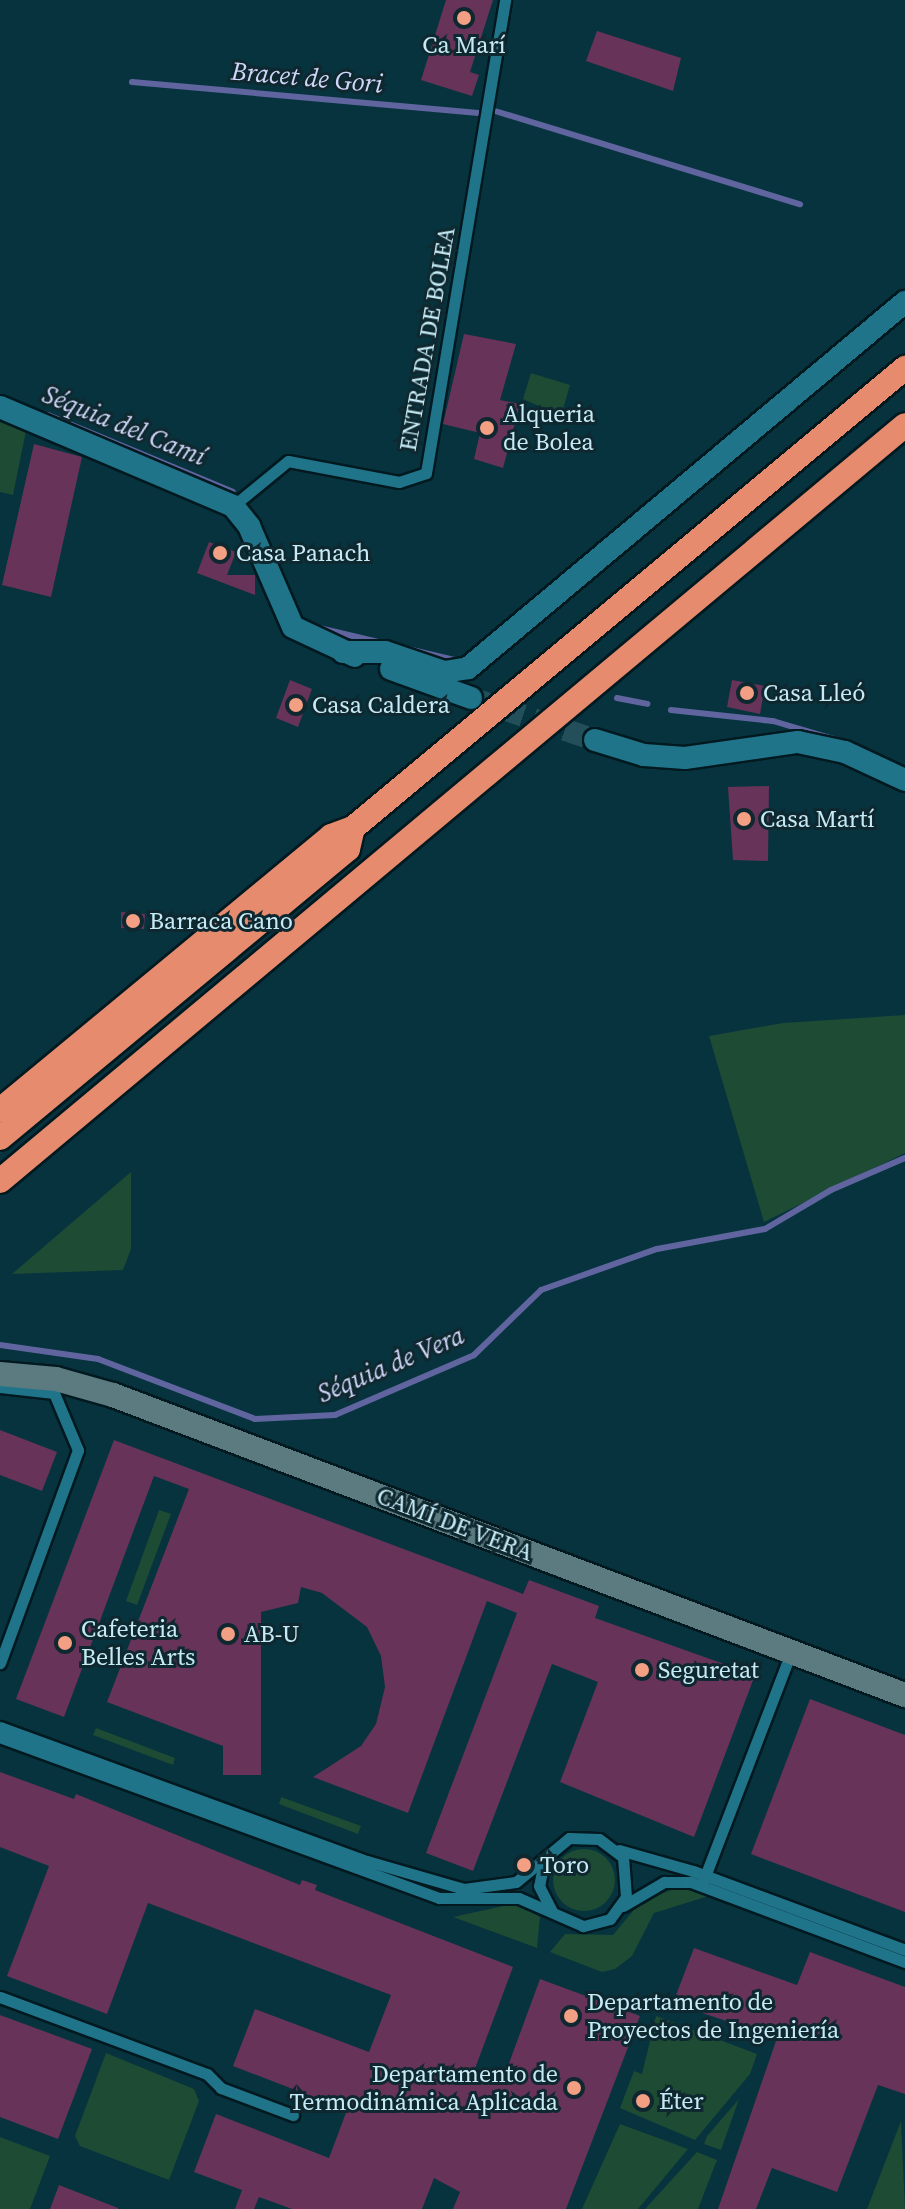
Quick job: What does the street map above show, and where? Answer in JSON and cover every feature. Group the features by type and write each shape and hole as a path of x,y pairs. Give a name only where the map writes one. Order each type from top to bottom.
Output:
{"highway":[{"path":"0,1110 331,836 353,828 905,368"},
{"path":"0,1181 905,425"},
{"path":"0,1138 348,849 353,828"}],"street":[{"path":"343,652 385,652 444,672 468,668 905,302"},
{"path":"0,407 233,506 249,526 293,627 343,652 471,698"},
{"path":"595,740 644,755 685,758 798,742 845,752 905,780"},
{"name":"CAMÍ DE VERA","path":"0,1374 56,1379 113,1395 905,1695"}],"lane":[{"name":"ENTRADA DE BOLEA","path":"233,506 288,461 399,482 426,473 505,0"},
{"path":"0,1387 49,1391 65,1408 77,1459 0,1663"},
{"path":"65,1408 80,1394 113,1395"},
{"path":"703,1881 791,1652"},
{"path":"0,1727 444,1886 501,1887 569,1838 584,1836 633,1858 905,1950"},
{"path":"0,1737 439,1898 519,1898 557,1917 597,1924 664,1882 703,1881 905,1962"},
{"path":"612,1846 628,1870 619,1909"},
{"path":"546,1857 539,1886 557,1917"},
{"path":"0,1997 207,2074 221,2088 293,2115"}],"green space":[{"path":"531,373 570,385 561,416 523,399"},
{"path":"0,416 27,426 13,495 0,492"},
{"path":"905,1015 905,1153 764,1222 709,1036 783,1023"},
{"path":"131,1172 131,1249 123,1270 12,1274"},
{"path":"159,1510 171,1514 137,1605 126,1601"},
{"path":"96,1728 175,1758 173,1765 93,1735"},
{"path":"281,1797 361,1826 358,1834 279,1804"},
{"path":"578,1849 590,1849 606,1858 613,1868 613,1892 606,1902 590,1911 578,1911 558,1897 553,1886 553,1874 567,1854"},
{"path":"681,1887 712,1895 654,1913 632,1956 615,1969 602,1972 550,1952 565,1934 613,1935 643,1899"},
{"path":"517,1903 540,1917 537,1948 453,1917"},
{"path":"656,2016 757,2054 750,2074 695,2140 620,2108 634,2071 642,2074"},
{"path":"106,2053 194,2089 199,2101 169,2180 80,2146 75,2136"},
{"path":"739,2099 721,2150 704,2144 707,2136"},
{"path":"901,2121 905,2209 867,2209"},
{"path":"620,2124 688,2149 638,2209 582,2209"},
{"path":"0,2137 50,2156 30,2209 0,2209"},
{"path":"697,2152 717,2160 698,2209 645,2209"}],"building":[{"path":"446,0 493,0 470,72 479,75 472,96 421,80"},
{"path":"597,31 681,58 673,91 586,61"},
{"path":"464,334 516,344 500,400 520,404 503,468 474,459 480,433 443,424"},
{"path":"34,444 82,457 51,597 2,585"},
{"path":"209,542 236,552 227,575 255,575 255,595 197,573"},
{"name":"Casa Caldera","path":"290,680 312,689 298,727 276,718"},
{"name":"Casa Lleó","path":"732,680 765,686 760,714 727,707"},
{"name":"Casa Martí","path":"769,786 768,861 733,860 728,787"},
{"name":"Barraca Cano","path":"121,912 145,914 144,929 121,928"},
{"path":"0,1430 57,1452 42,1491 0,1475"},
{"path":"114,1440 523,1594 529,1580 599,1606 595,1618 755,1675 694,1837 560,1782 598,1682 552,1664 473,1871 426,1853 517,1613 487,1601 408,1813 313,1777 361,1746 376,1724 385,1687 381,1656 367,1627 322,1593 301,1587 298,1603 261,1612 261,1775 223,1775 223,1746 107,1702 189,1489 154,1476 64,1717 16,1699"},
{"path":"810,1699 905,1735 905,1912 751,1854"},
{"path":"0,1772 74,1799 76,1794 300,1885 302,1880 317,1885 315,1890 513,1967 473,2074 501,2085 540,1979 640,2016 566,2209 453,2209 460,2192 434,2178 422,2209 292,2209 259,2197 254,2209 235,2209 242,2190 194,2172 216,2114 329,2158 347,2110 233,2066 255,2009 369,2052 391,1995 148,1903 107,2014 7,1976 49,1866 0,1847"},
{"path":"694,1948 797,1985 810,1952 905,1987 905,2094 878,2085 837,2192 772,2168 756,2209 718,2209 777,2038 673,2003"},
{"path":"0,2015 92,2049 58,2139 0,2117"},
{"path":"59,2185 118,2208 118,2209 50,2209"}],"waterway":[{"name":"Bracet de Gori","path":"132,82 479,113"},
{"name":"Bracet de Gori","path":"495,111 800,204"},
{"name":"Séquia del Camí","path":"48,415 233,492"},
{"name":"Séquia del Camí","path":"319,628 454,660"},
{"name":"Séquia del Camí","path":"617,698 647,704"},
{"name":"Séquia del Camí","path":"671,710 773,721 840,741"},
{"name":"Séquia de Vera","path":"0,1345 98,1359 255,1419 335,1415 474,1355 541,1290 657,1249 765,1229 831,1190 905,1158"}],"tunnel":[{"path":"471,698 595,740"}],"place":[{"name":"Ca Marí","path":"464,18"},
{"name":"Alqueria de Bolea","path":"487,428"},
{"name":"Casa Panach","path":"220,553"},
{"name":"Casa Lleó","path":"747,693"},
{"name":"Casa Caldera","path":"296,705"},
{"name":"Casa Martí","path":"744,819"},
{"name":"Barraca Cano","path":"133,921"},
{"name":"AB-U","path":"228,1634"},
{"name":"Cafeteria Belles Arts","path":"65,1643"},
{"name":"Seguretat","path":"642,1670"},
{"name":"Toro","path":"524,1865"},
{"name":"Departamento de Proyectos de Ingeniería","path":"571,2016"},
{"name":"Departamento de Termodinámica Aplicada","path":"574,2088"},
{"name":"Éter","path":"643,2101"}]}
